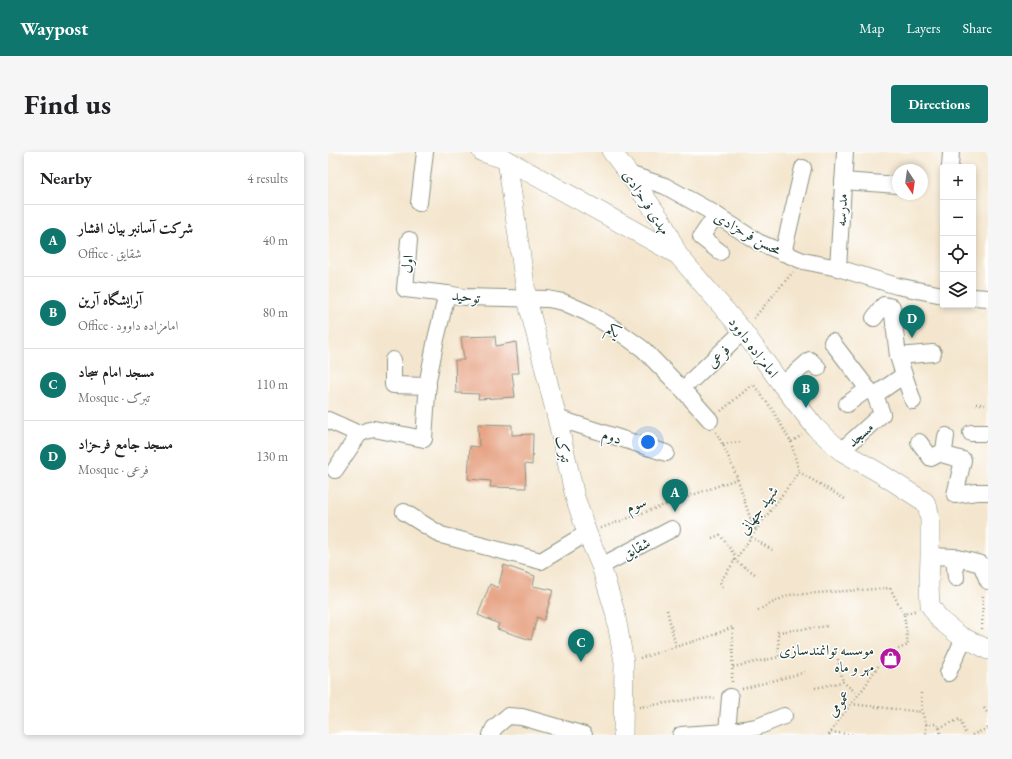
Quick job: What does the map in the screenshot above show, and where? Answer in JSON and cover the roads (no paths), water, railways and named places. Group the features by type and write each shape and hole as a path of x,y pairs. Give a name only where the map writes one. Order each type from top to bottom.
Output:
{"street":[{"path":"419,203 426,152"},
{"name":"امامزاده داوود","path":"484,152 507,160 678,255 743,331 782,386 815,427 841,451 878,472 925,502 928,508 930,520 930,605 940,620 964,638"},
{"name":"مهدی فرحزادی","path":"612,152 663,224 678,255"},
{"name":"مدرسه","path":"838,268 845,152"},
{"path":"950,164 951,152"},
{"name":"تبرک","path":"507,160 528,299 575,497 587,533 601,566 615,612 624,662 624,735"},
{"path":"783,253 803,168"},
{"name":"محسن فرحزادی","path":"629,174 665,186 716,215 758,242 803,261 838,268 897,286 940,294"},
{"path":"843,180 892,184"},
{"path":"716,215 701,237 720,252"},
{"name":"اول","path":"405,289 409,240"},
{"name":"توحید","path":"405,289 447,294 464,298 528,299"},
{"path":"335,470 359,434 366,431 374,429 424,439 428,386 436,339 447,294"},
{"path":"976,298 988,298"},
{"name":"یکم","path":"528,299 548,299 563,302 588,313 615,330 643,349 689,386 710,420"},
{"path":"874,318 884,305 892,307 898,356 913,401"},
{"name":"فرعی","path":"689,386 743,331"},
{"name":"مسجد","path":"832,342 872,392 882,414 841,451"},
{"path":"898,356 933,353"},
{"path":"393,360 393,385 428,386"},
{"path":"782,386 810,360 818,368"},
{"name":"مسجد","path":"847,404 904,375"},
{"name":"دوم","path":"557,418 666,453"},
{"path":"328,420 359,434"},
{"path":"971,433 988,433"},
{"path":"919,442 932,458 945,444 945,455 963,460 955,495 988,492"},
{"path":"404,512 441,535 540,561 587,533"},
{"name":"شقایق","path":"601,566 672,529"},
{"path":"930,556 954,558 981,564 985,587"},
{"path":"954,558 956,578"},
{"path":"948,674 964,638 985,648"},
{"path":"731,692 735,732"},
{"path":"491,735 494,728 508,716 522,717 584,735"},
{"path":"681,735 735,732 757,727 784,716"}],"place":[{"name":"مسجد جامع فرحزاد","path":"912,338"},
{"name":"آرایشگاه آرین","path":"806,408"},
{"name":"شرکت آسانبر بیان افشار","path":"675,512"},
{"name":"موسسه توانمندسازی مهر و ماه","path":"890,658"},
{"name":"مسجد امام سجاد","path":"581,662"}]}
